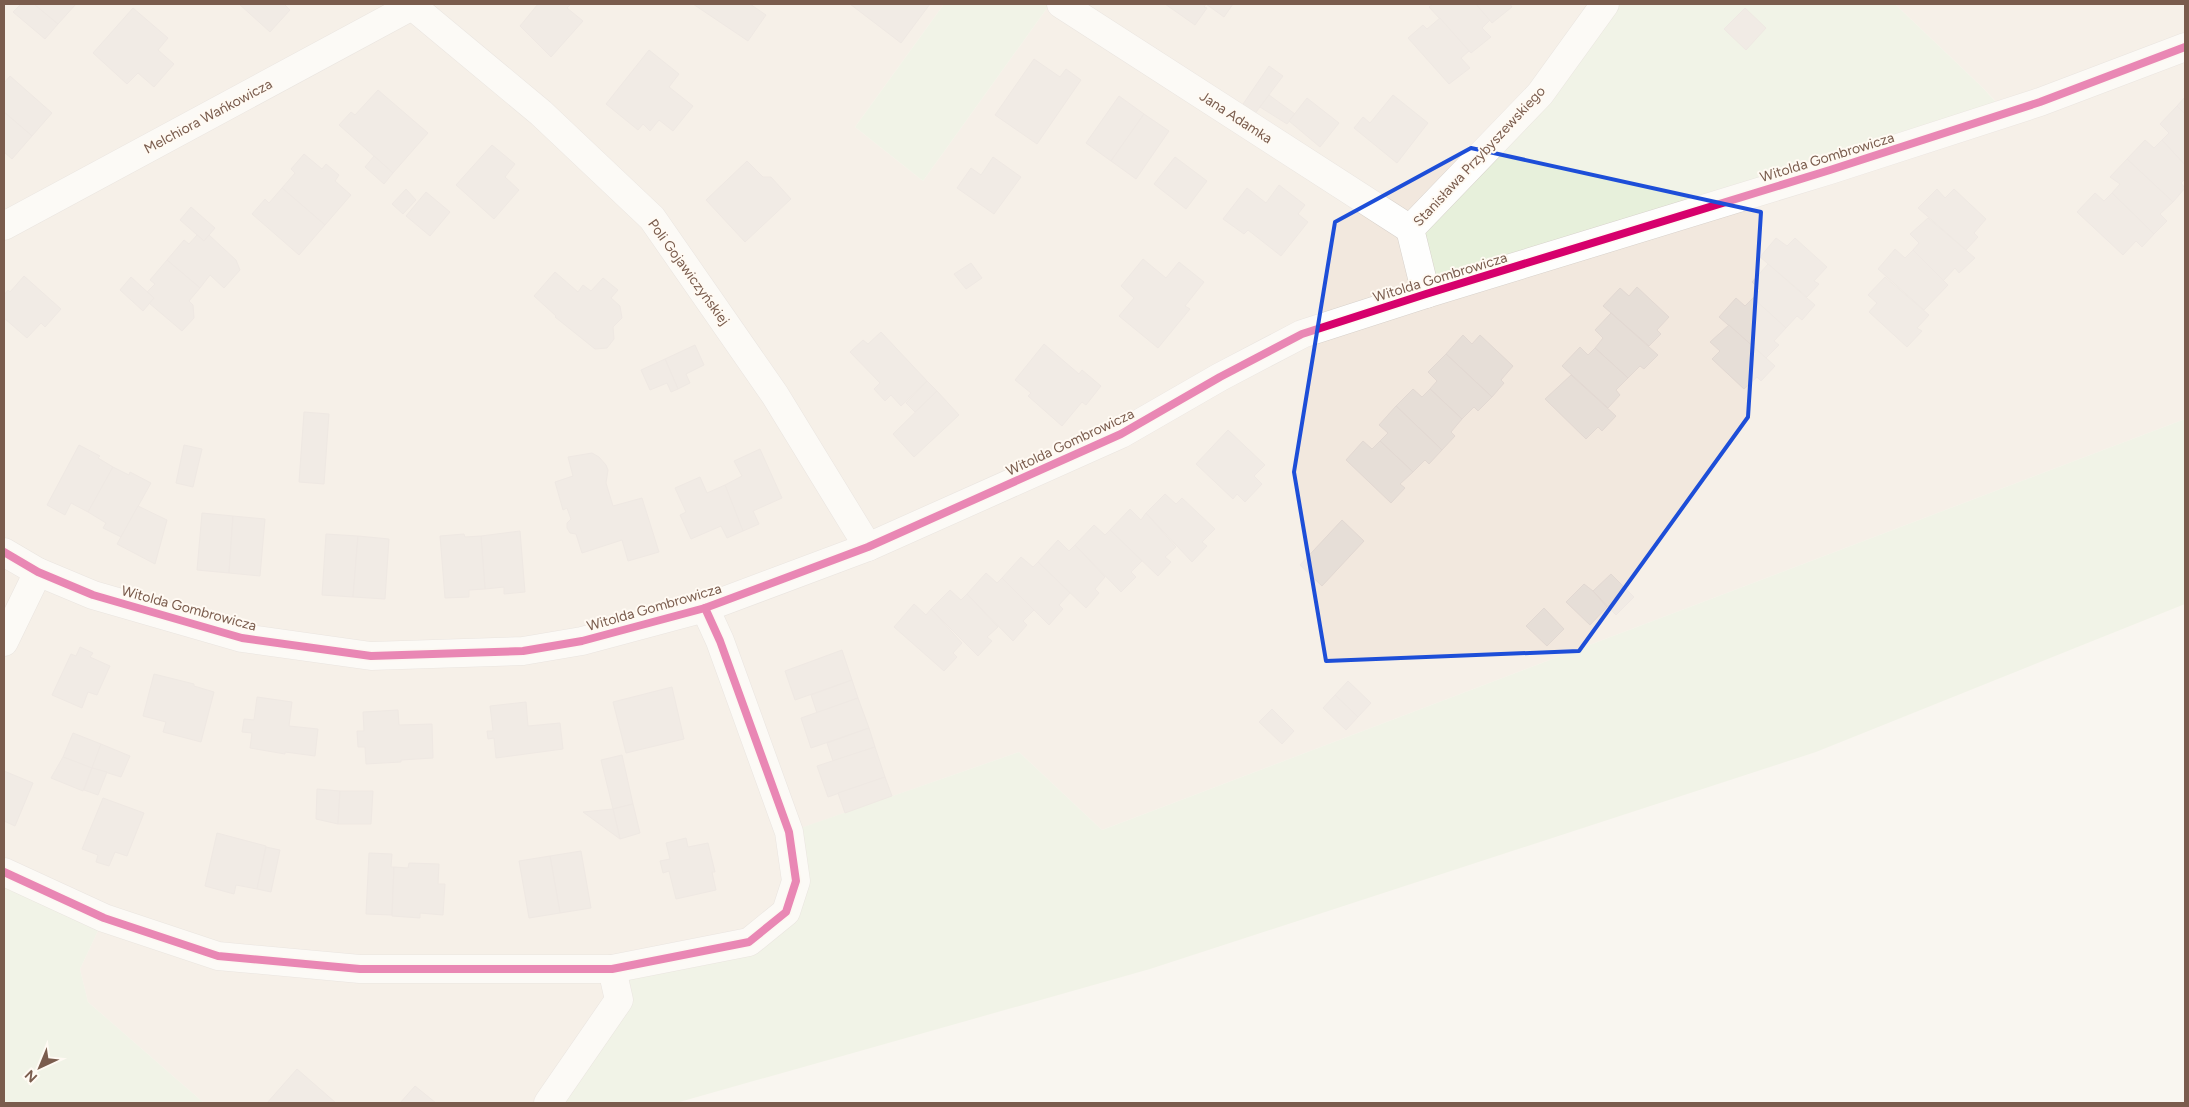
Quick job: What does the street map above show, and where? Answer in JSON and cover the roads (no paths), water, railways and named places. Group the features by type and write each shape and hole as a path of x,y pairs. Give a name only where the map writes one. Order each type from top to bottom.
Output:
{"street":[{"name":"Stanisława Przybyszewskiego","path":"1426,294 1410,229 1540,94 1605,4"},
{"name":"Melchiora Wańkowicza","path":"4,226 411,5"},
{"name":"Poli Gojawiczyńskiej","path":"411,5 541,113 652,218 775,395 868,547"},
{"name":"Jana Adamka","path":"1067,6 1410,229"},
{"name":"Witolda Gombrowicza","path":"4,552 38,572 93,595 242,638 371,656 523,651 582,641 705,608 868,547 1121,434 1220,377 1302,334 1830,170 2040,102 2185,47"},
{"path":"4,642 38,572"},
{"path":"4,872 104,918 218,956 360,969 612,969 749,942 786,912 796,881 789,832 720,641 705,608"},
{"path":"548,1103 619,1000 612,969"}]}
